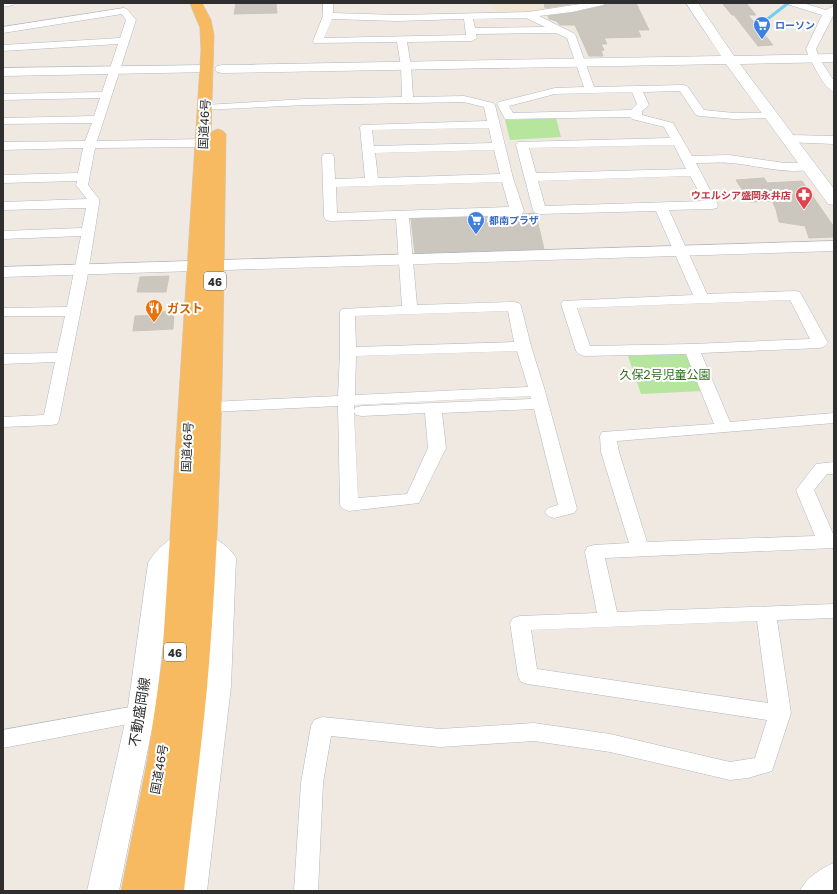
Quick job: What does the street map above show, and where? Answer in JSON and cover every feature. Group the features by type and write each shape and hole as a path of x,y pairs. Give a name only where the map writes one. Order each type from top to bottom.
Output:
{"highway":[{"name":"国道46号","path":"196,3 204,17 215,69"},
{"name":"国道46号","path":"194,542 211,407 215,264 212,108 215,69 221,31 219,17"},
{"name":"国道46号","path":"137,891 196,665 194,542 196,265 204,143 212,108"},
{"name":"国道46号","path":"168,891 172,761"}],"street":[{"path":"3,4 10,3"},
{"path":"328,3 328,16 318,41 472,38 468,16"},
{"path":"328,16 397,18 528,15 572,10 600,3"},
{"path":"692,3 730,60 834,200"},
{"path":"793,3 831,11 811,49 814,58 831,80 834,89"},
{"path":"3,30 124,11 131,20 90,145 82,185 94,199 82,269 51,420 3,422"},
{"path":"528,15 571,36 590,90"},
{"path":"471,31 559,30"},
{"path":"402,40 406,66 408,100"},
{"path":"3,48 124,41"},
{"path":"3,72 834,58"},
{"path":"636,113 509,117 503,104 555,91 682,88 700,112 734,116 771,115"},
{"path":"636,89 643,104 636,110 636,117 669,125 678,141 712,205 540,210 522,145 678,141"},
{"path":"3,97 106,95"},
{"path":"212,108 306,102 464,99 489,105 492,124 506,178 517,211 402,216 331,217 328,157"},
{"path":"3,121 98,119"},
{"path":"372,182 366,127 492,124"},
{"path":"790,140 834,140"},
{"path":"3,146 204,143"},
{"path":"368,150 498,146"},
{"path":"688,160 728,159 785,167 810,166"},
{"path":"531,177 694,172"},
{"path":"3,179 84,177"},
{"path":"329,183 506,178"},
{"path":"3,206 93,204"},
{"path":"660,207 702,299"},
{"path":"402,216 410,309"},
{"path":"3,235 88,232"},
{"path":"3,272 215,264 681,252 834,246"},
{"path":"795,295 820,343 692,349 584,351 568,304 795,295"},
{"path":"433,409 437,448 413,499 349,505 346,406 348,352 347,312 514,306 523,346 539,398 568,510 554,512"},
{"path":"3,312 73,311"},
{"path":"348,352 523,346"},
{"path":"692,349 724,428"},
{"path":"3,359 64,357"},
{"path":"211,407 346,406 539,398"},
{"path":"346,406 433,409 539,398"},
{"path":"3,410 53,408"},
{"path":"640,549 610,452 608,436 724,428 834,418"},
{"path":"609,620 594,552 830,542 805,490 822,468 834,468"},
{"path":"191,891 217,686 224,558 194,542"},
{"name":"不動盛岡線","path":"103,891 141,714 160,563 194,542"},
{"path":"780,713 528,676 520,623 834,611"},
{"path":"306,891 312,783 322,726 440,738 534,732 610,744 730,771 748,769 764,764 780,713 766,613"},
{"path":"3,739 141,714"},
{"path":"812,891 834,874"}],"shaded area":[{"path":"486,3 589,3 560,10 501,14"}],"green space":[{"path":"556,118 561,137 510,140 505,120"},
{"name":"久保2号児童公園","path":"689,353 703,391 641,394 628,356"}],"building":[{"path":"236,3 276,3 277,13 234,14"},
{"path":"544,3 577,3 545,8"},
{"path":"606,3 636,3 649,30 638,30 641,37 604,38 607,44 601,44 604,50 601,51 603,56 589,56 575,25 560,25 556,21 549,19 548,16 572,13 603,6"},
{"path":"722,3 746,3 756,15 748,15 773,45 758,46 734,15 732,15"},
{"name":"ウエルシア盛岡永井店","path":"764,178 767,183 802,181 834,227 834,237 809,238 805,226 779,222 776,209 772,201 750,202 736,180"},
{"name":"都南プラザ","path":"533,213 536,215 544,249 415,253 411,219 517,216"},
{"path":"169,276 166,292 137,292 140,277"},
{"name":"ガスト","path":"174,311 173,329 133,331 135,316 161,315 161,312"}],"waterway":[{"path":"765,21 787,4 793,3"}],"place":[{"name":"ローソン","path":"762,40"},
{"name":"ウエルシア盛岡永井店","path":"804,210"},
{"name":"都南プラザ","path":"476,235"},
{"name":"ガスト","path":"154,323"}]}
